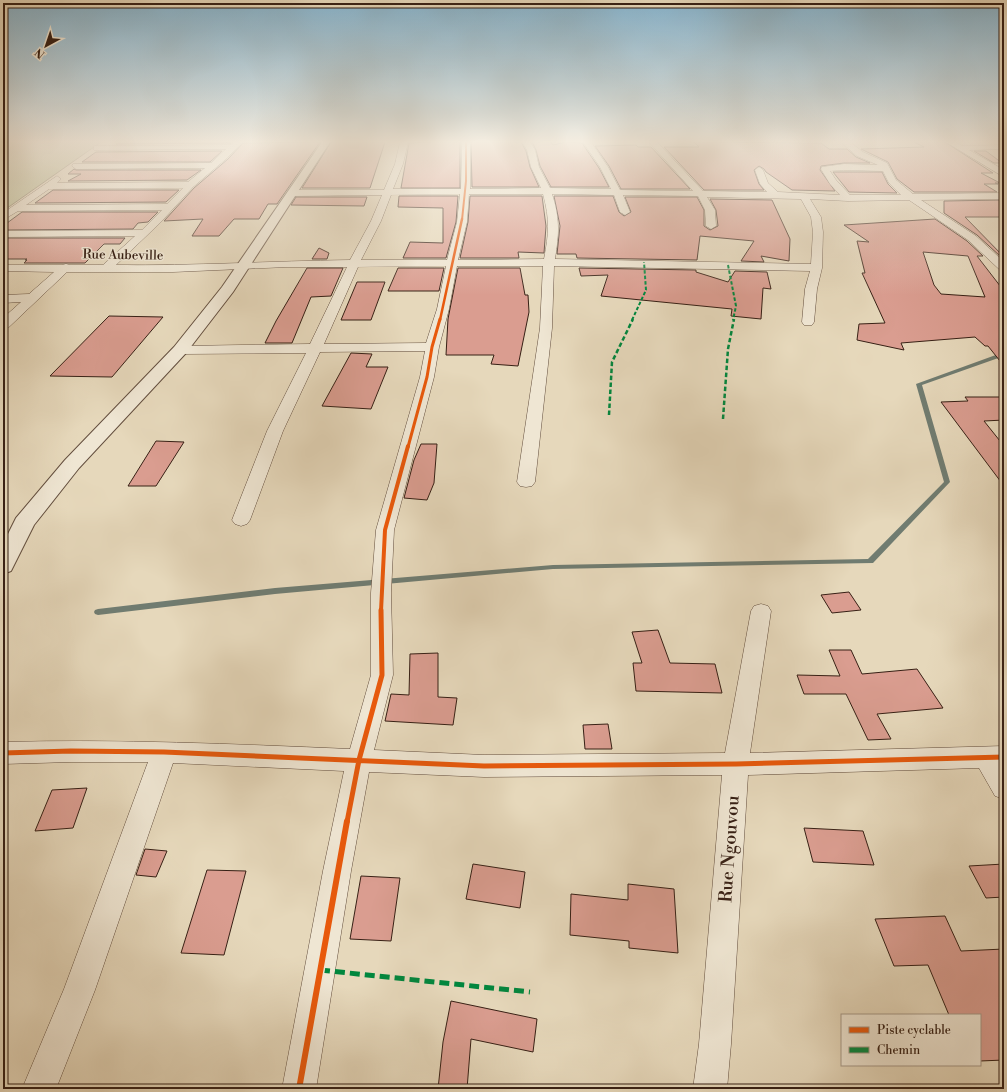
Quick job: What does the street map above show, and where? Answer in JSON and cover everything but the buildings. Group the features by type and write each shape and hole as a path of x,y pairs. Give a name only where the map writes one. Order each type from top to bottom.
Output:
{"street":[{"path":"3,217 38,193"},
{"path":"107,268 183,193"},
{"path":"3,566 8,545 24,523 72,464 180,350 228,289 292,193 296,193"},
{"path":"241,520 275,431 337,303 354,263 376,221 388,193"},
{"path":"299,1089 336,878 359,760 382,675 381,593 384,530 427,377 432,347 443,309 462,222 465,193"},
{"path":"526,482 546,328 549,262 554,233 553,212 548,193"},
{"path":"625,212 618,193 775,195 848,198 1004,196"},
{"path":"843,193 848,198"},
{"path":"905,193 972,238 1004,268"},
{"path":"701,194 710,210 711,226"},
{"path":"804,196 816,217 818,232 816,268 811,289 808,322"},
{"path":"16,208 170,207"},
{"path":"3,234 144,233"},
{"path":"990,256 1004,257"},
{"name":"Rue Aubeville","path":"3,268 66,267 211,269 243,265 354,263 644,262 816,268"},
{"path":"3,325 66,267"},
{"path":"3,299 32,298"},
{"path":"180,350 432,347"},
{"name":"Rue Ngouvou","path":"710,1089 736,764 762,611"},
{"path":"3,753 71,751 164,752 484,766 736,764 995,758 1004,788"},
{"path":"39,1089 79,990 164,752"}],"green space":[{"path":"3,193 29,193 3,211"}],"waterway":[{"path":"98,612 275,591 553,567 870,561 947,482 919,384 1004,354"}],"marked path":[{"path":"609,415 612,362 646,290 644,262"},
{"path":"723,419 728,349 736,306 728,265"},
{"path":"320,970 530,992"}],"cycle path":[{"path":"299,1089 337,871 359,760 382,675 381,593 385,530 427,377 432,347 443,309 462,222 465,193"},
{"path":"3,753 71,751 164,752 484,766 736,764 1004,757"}]}
